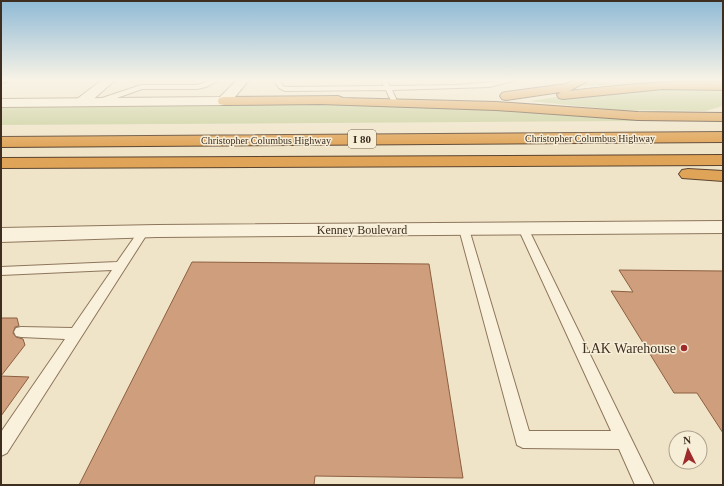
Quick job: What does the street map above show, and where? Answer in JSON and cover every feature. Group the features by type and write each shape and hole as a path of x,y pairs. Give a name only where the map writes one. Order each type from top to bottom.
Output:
{"highway":[{"path":"420,103 428,103"},
{"path":"420,103 496,106 638,116 723,116"},
{"name":"Christopher Columbus Highway","path":"1,142 723,137"},
{"name":"Christopher Columbus Highway","path":"1,163 723,160"},
{"path":"508,161 723,176"}],"street":[{"path":"1,103 29,103"},
{"name":"Kenney Boulevard","path":"1,235 144,231 723,227"}],"lane":[{"path":"523,228 645,485"},
{"path":"464,229 524,439 624,440"},
{"path":"1,447 144,231"},
{"path":"1,271 122,266"},
{"path":"21,332 76,334"}],"green space":[{"path":"546,103 723,103 723,106 705,111 618,110"},
{"path":"368,104 501,107 642,121 1,125 1,106"}],"building":[{"path":"192,262 429,264 463,478 315,476 314,485 79,485"},
{"name":"LAK Warehouse","path":"619,270 723,271 723,433 697,393 674,393 611,291 633,292"},
{"path":"1,318 17,318 19,326 15,327 13,333 16,337 23,339 25,345 1,376"},
{"path":"1,376 29,377 1,416"}],"place":[{"name":"LAK Warehouse","path":"684,348"}]}
